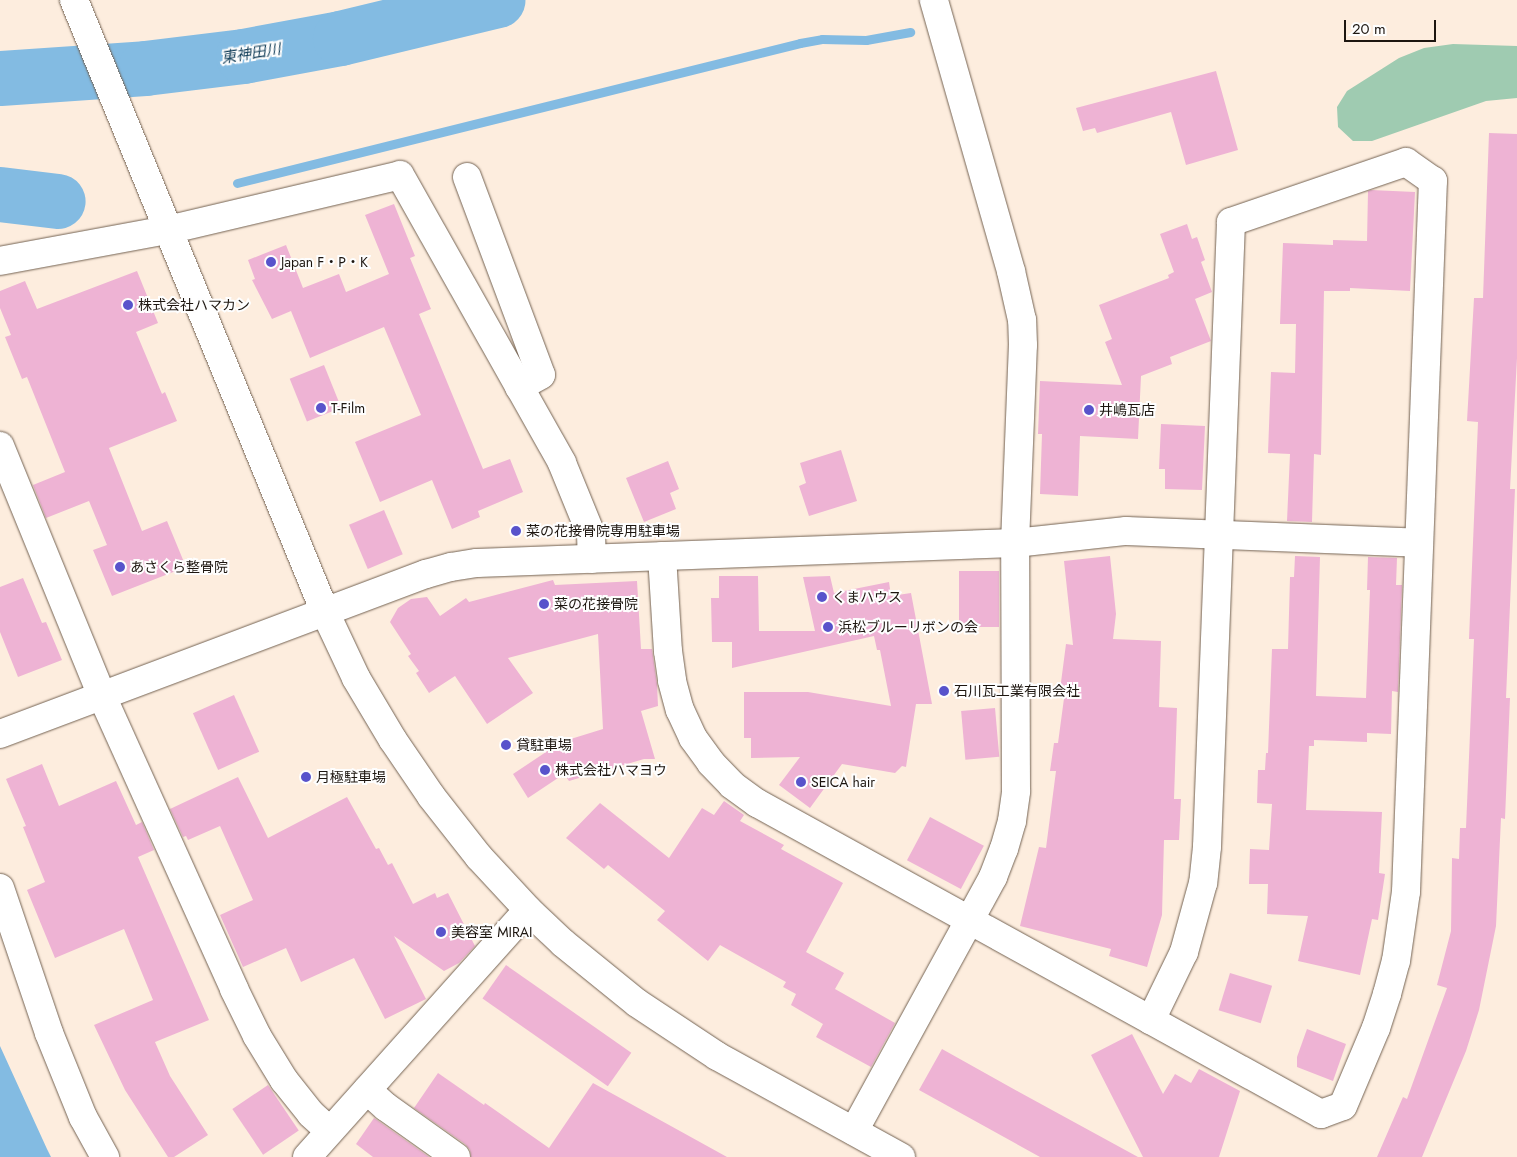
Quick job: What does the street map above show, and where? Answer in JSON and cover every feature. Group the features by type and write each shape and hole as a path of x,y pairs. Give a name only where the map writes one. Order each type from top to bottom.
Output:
{"street":[{"path":"854,1131 993,877 1012,821 1016,791 1015,543 1023,345 1022,320 1011,271 934,0"},
{"path":"77,6 325,612 356,678 393,740 434,800 479,857 528,910 599,974 676,1030 717,1056 901,1157"},
{"path":"662,556 672,681 687,724 711,763 732,785 757,803 1321,1114 1343,1106 1382,1011 1396,961 1402,927 1408,858 1433,181 1406,162 1231,222 1209,811 1203,882 1184,952 1151,1020"},
{"path":"0,261 168,230 400,175 562,463 591,534 592,559"},
{"path":"467,177 541,375 519,387"},
{"path":"0,446 102,696 256,1036 284,1080 311,1114 318,1149"},
{"path":"0,734 325,612 451,567 477,563 1015,543 1126,531 1419,543"},
{"path":"0,888 48,1034 83,1116 105,1157"},
{"path":"318,1149 367,1090 528,910"},
{"path":"367,1090 386,1107 456,1157"}],"green space":[{"path":"1453,44 1517,46 1517,98 1486,101 1372,141 1353,141 1338,127 1337,107 1347,91 1399,58 1424,48"}],"water":[{"path":"0,1046 47,1149 51,1157 0,1157"}],"building":[{"path":"1216,71 1238,150 1186,165 1171,112 1097,133 1095,128 1083,131 1076,108"},
{"path":"1489,133 1517,134 1517,358 1510,489 1515,489 1506,698 1510,698 1505,819 1501,818 1496,926 1479,1010 1466,1051 1422,1157 1377,1157 1403,1097 1407,1099 1447,988 1437,985 1451,931 1452,858 1459,859 1460,828 1466,828 1474,639 1469,639 1478,422 1467,421 1474,298 1483,298"},
{"path":"1368,191 1415,192 1410,291 1350,288 1350,291 1324,291 1321,455 1314,454 1312,522 1287,521 1290,454 1268,453 1271,372 1295,373 1296,324 1280,324 1283,243 1333,245 1333,240 1367,241"},
{"path":"394,204 415,256 410,258 431,309 419,314 483,469 510,459 523,492 478,511 480,517 452,529 432,480 380,502 355,442 421,415 384,327 310,358 291,311 272,319 252,280 255,279 248,260 286,245 303,288 339,274 346,292 389,274 365,215"},
{"path":"1187,224 1192,239 1197,237 1205,260 1201,262 1212,292 1195,299 1211,341 1170,357 1172,364 1141,376 1138,439 1080,436 1078,496 1040,494 1042,434 1038,434 1040,381 1122,385 1105,342 1112,339 1099,305 1169,278 1168,275 1174,272 1160,234"},
{"path":"137,271 158,323 136,332 162,394 165,392 177,421 109,448 142,531 167,521 186,567 112,596 93,550 107,545 89,501 46,518 33,485 65,472 27,377 22,379 5,337 11,335 0,308 0,291 25,281 37,309"},
{"path":"324,365 341,408 307,422 290,379"},
{"path":"1161,424 1205,426 1202,490 1165,489 1165,469 1159,469"},
{"path":"841,450 857,501 809,516 799,486 806,483 800,463"},
{"path":"668,461 679,489 670,493 676,509 644,522 626,478"},
{"path":"384,510 403,554 368,569 349,525"},
{"path":"1110,556 1116,614 1113,639 1161,641 1159,707 1177,708 1174,799 1181,799 1179,840 1164,840 1162,915 1147,967 1109,956 1111,949 1020,926 1039,847 1046,848 1056,771 1050,771 1054,743 1058,743 1065,691 1060,690 1066,644 1073,645 1064,561"},
{"path":"1295,556 1320,557 1316,696 1366,698 1370,590 1367,590 1368,557 1397,558 1396,585 1402,585 1398,692 1392,691 1391,734 1367,733 1367,742 1314,740 1314,746 1309,746 1306,810 1382,812 1379,873 1385,874 1378,920 1372,919 1360,975 1298,961 1308,916 1267,914 1268,884 1249,884 1250,849 1269,850 1272,804 1257,803 1258,770 1265,770 1266,753 1268,753 1272,649 1288,649 1290,577 1294,577"},
{"path":"959,571 999,571 999,627 959,627"},
{"path":"719,576 758,576 759,631 815,631 803,577 830,576 834,593 889,582 891,596 911,593 932,704 916,704 906,767 902,766 895,773 842,764 810,808 779,785 800,757 751,758 751,738 744,738 744,692 808,692 891,706 880,650 877,650 874,636 732,668 732,642 712,642 711,598 719,598"},
{"path":"23,578 42,623 46,622 62,660 18,677 0,632 0,587"},
{"path":"553,580 555,585 637,581 641,649 652,649 657,684 658,706 641,711 655,759 644,759 569,781 564,774 528,798 513,774 561,742 603,729 598,634 508,658 533,693 487,724 455,676 429,693 416,673 419,671 408,656 411,654 390,622 398,608 411,599 427,597 440,616 466,598 469,602"},
{"path":"234,695 259,752 218,770 193,713"},
{"path":"995,708 999,757 965,760 961,711"},
{"path":"42,764 59,806 116,781 136,825 142,822 154,850 138,857 209,1020 155,1042 170,1076 208,1135 174,1157 168,1157 125,1090 94,1025 153,1000 124,929 55,958 27,890 45,882 23,827 26,826 6,779"},
{"path":"238,777 268,838 347,797 376,849 379,848 388,865 392,863 413,904 435,893 437,898 448,893 475,946 459,963 444,971 394,936 426,999 385,1019 354,958 301,982 286,948 243,967 220,915 253,900 220,826 188,840 186,836 183,837 170,809"},
{"path":"724,801 744,815 740,821 784,845 781,849 843,883 806,952 844,973 835,989 895,1023 871,1067 816,1037 823,1024 791,1005 796,994 783,987 786,982 720,945 708,961 657,920 665,911 608,865 604,869 566,838 600,803 669,858 702,808 714,815"},
{"path":"930,817 984,846 961,889 907,860"},
{"path":"506,965 631,1053 608,1086 482,999"},
{"path":"1230,973 1272,986 1261,1023 1219,1010"},
{"path":"1307,1029 1346,1044 1333,1081 1297,1067 1297,1057"},
{"path":"1132,1034 1163,1094 1175,1074 1191,1083 1199,1069 1240,1091 1219,1157 1143,1157 1091,1055"},
{"path":"942,1049 1138,1157 1040,1157 919,1090"},
{"path":"438,1073 549,1148 593,1083 727,1157 471,1157 470,1150 465,1144 414,1108"},
{"path":"268,1085 299,1131 263,1155 232,1109"},
{"path":"374,1118 429,1157 373,1157 356,1144"}],"waterway":[{"name":"東神田川","path":"0,78 145,68 243,56 340,38 497,0"},
{"path":"237,183 800,43 822,39 866,40 910,32"},
{"path":"0,194 58,201"}],"place":[{"name":"Japan F・P・K","path":"271,262"},
{"name":"株式会社ハマカン","path":"128,305"},
{"name":"T-Film","path":"321,408"},
{"name":"井嶋瓦店","path":"1089,410"},
{"name":"菜の花接骨院専用駐車場","path":"516,531"},
{"name":"あさくら整骨院","path":"120,567"},
{"name":"くまハウス","path":"822,597"},
{"name":"菜の花接骨院","path":"544,604"},
{"name":"浜松ブルーリボンの会","path":"828,627"},
{"name":"石川瓦工業有限会社","path":"944,691"},
{"name":"貸駐車場","path":"506,745"},
{"name":"株式会社ハマヨウ","path":"545,770"},
{"name":"月極駐車場","path":"306,777"},
{"name":"SEICA hair","path":"801,782"},
{"name":"美容室 MIRAI","path":"441,932"}]}
